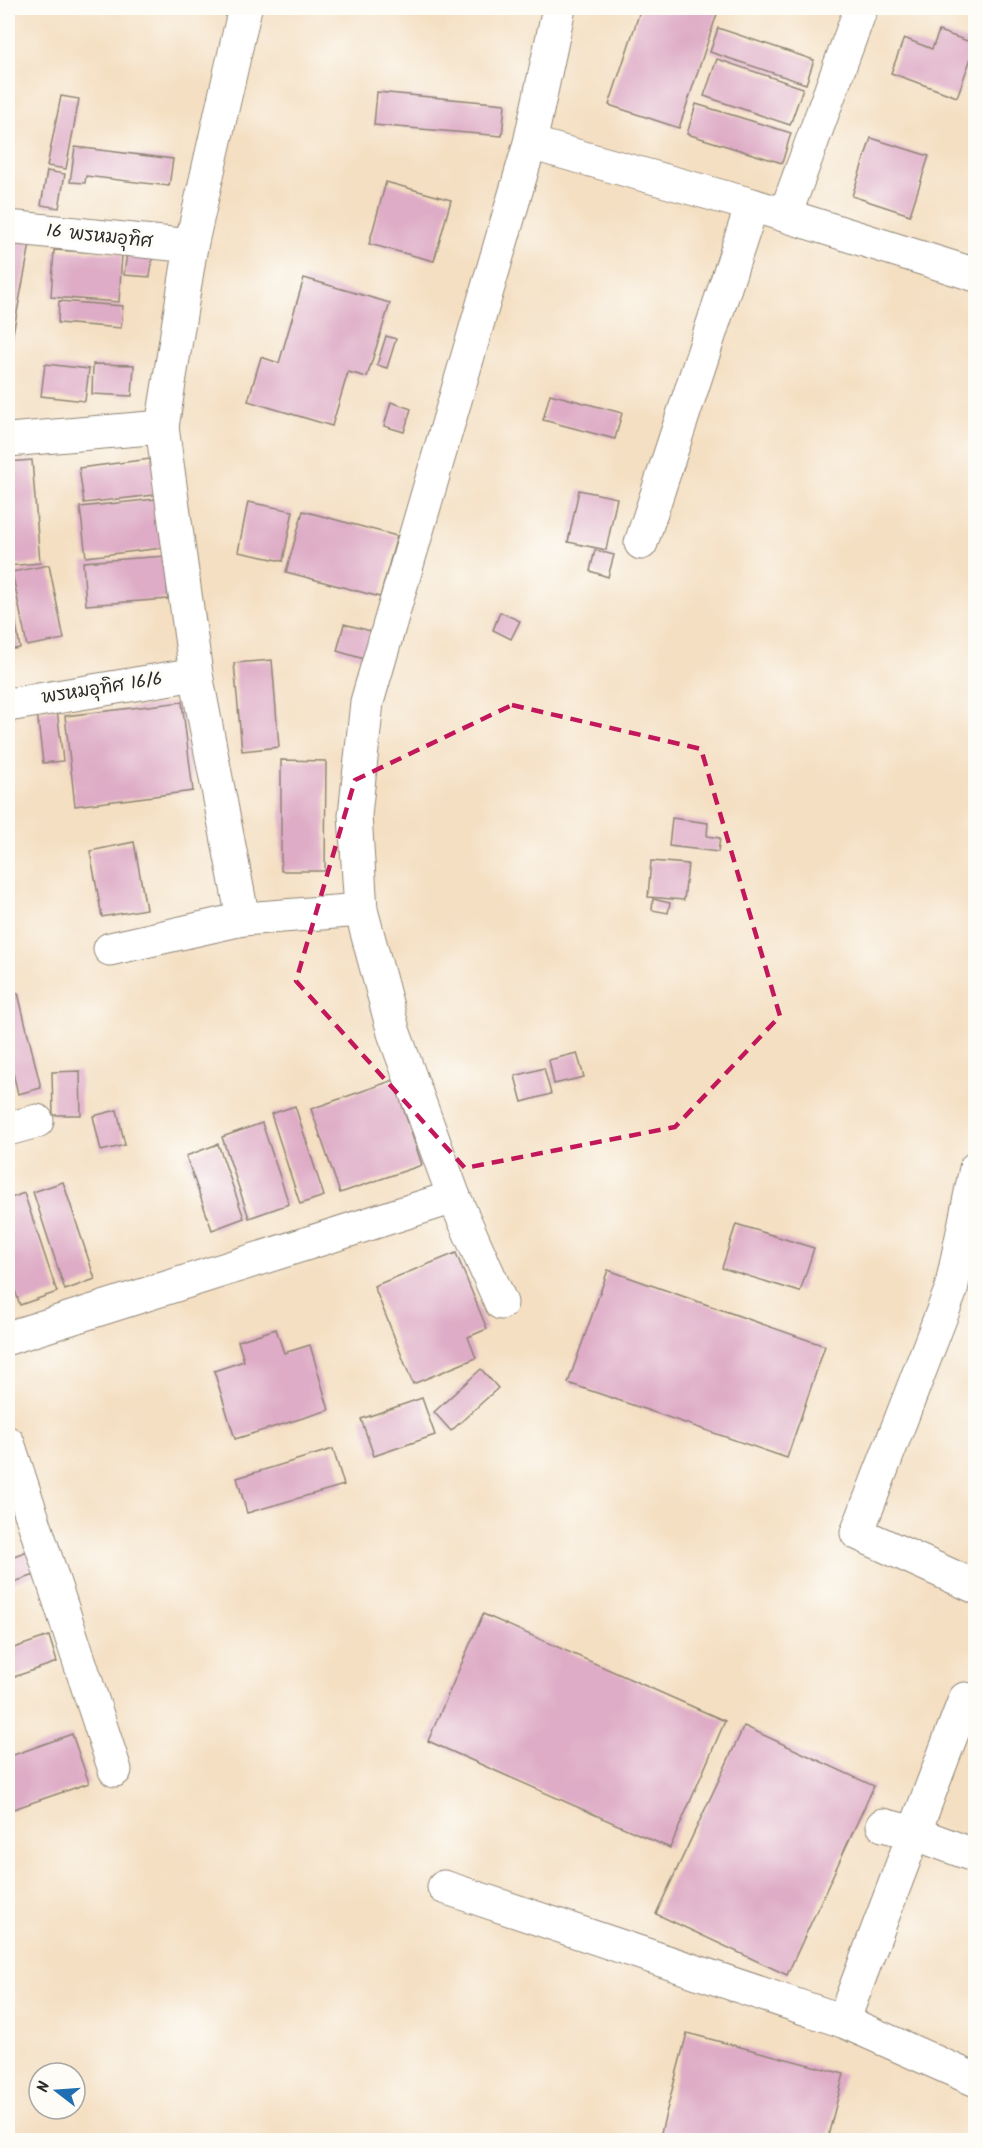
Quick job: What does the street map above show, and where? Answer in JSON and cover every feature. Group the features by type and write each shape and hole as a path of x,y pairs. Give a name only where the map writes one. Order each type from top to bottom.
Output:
{"street":[{"path":"243,919 196,674 162,427 191,246 245,8"},
{"path":"501,1303 454,1197 394,1033 361,910 355,815 367,702 530,143 559,8"},
{"path":"785,215 861,8"},
{"path":"530,143 752,205 975,275"},
{"path":"641,543 752,205"},
{"name":"16 พรหมอุทิศ","path":"8,227 191,246"},
{"path":"8,440 162,427"},
{"name":"พรหมอุทิศ 16/6","path":"8,705 196,674"},
{"path":"110,948 243,919 361,910"},
{"path":"975,1168 951,1290 857,1533 975,1587"},
{"path":"8,1338 454,1197"},
{"path":"8,1443 115,1770"},
{"path":"843,2021 965,1699"},
{"path":"883,1825 914,1833 975,1856"},
{"path":"444,1887 843,2021 975,2080"}],"highlighted area":[{"path":"512,705 701,749 780,1016 675,1127 465,1168 296,981 355,780"}],"building":[{"path":"641,8 719,8 679,128 609,105"},
{"path":"718,28 814,60 806,84 710,52"},
{"path":"939,31 976,44 957,97 891,73 904,38 932,49"},
{"path":"717,59 803,88 790,125 704,96"},
{"path":"377,92 505,104 502,136 374,125"},
{"path":"61,96 79,99 66,169 47,166"},
{"path":"696,104 791,133 782,163 687,134"},
{"path":"871,138 929,156 910,215 852,196"},
{"path":"75,147 173,159 169,186 86,176 85,183 70,182"},
{"path":"47,171 65,174 59,208 41,205"},
{"path":"386,182 451,200 434,261 369,244"},
{"path":"10,235 31,239 11,344 8,344 8,248"},
{"path":"54,250 122,254 119,302 51,297"},
{"path":"127,252 153,254 150,277 124,275"},
{"path":"304,278 390,303 367,377 348,372 332,426 248,401 261,357 279,363"},
{"path":"59,301 123,306 121,328 58,323"},
{"path":"386,336 396,339 387,368 377,365"},
{"path":"45,364 89,369 85,401 41,396"},
{"path":"93,364 134,365 132,396 92,394"},
{"path":"550,394 622,413 615,439 543,420"},
{"path":"391,402 411,409 404,432 384,426"},
{"path":"158,458 163,494 84,503 79,468"},
{"path":"32,460 40,563 8,566 8,462"},
{"path":"579,490 617,498 606,550 568,542"},
{"path":"165,498 171,547 86,557 80,507"},
{"path":"248,502 293,511 283,561 238,552"},
{"path":"303,511 397,536 380,597 286,572"},
{"path":"595,550 614,555 608,577 590,571"},
{"path":"165,556 168,599 86,605 83,562"},
{"path":"49,565 64,639 27,646 12,572"},
{"path":"8,577 20,648 8,650"},
{"path":"500,612 520,621 511,639 493,630"},
{"path":"344,624 371,631 364,659 337,651"},
{"path":"272,660 279,747 242,751 234,663"},
{"path":"182,702 193,791 75,806 65,716"},
{"path":"57,709 63,761 43,763 37,712"},
{"path":"281,760 326,761 325,871 281,871"},
{"path":"672,818 708,823 707,836 720,838 718,852 669,846"},
{"path":"134,842 146,909 102,917 90,851"},
{"path":"651,861 688,864 684,900 648,897"},
{"path":"653,899 670,903 668,913 652,910"},
{"path":"18,993 41,1088 18,1094 8,1052 8,996"},
{"path":"577,1053 584,1077 554,1084 549,1060"},
{"path":"544,1068 551,1094 522,1102 515,1076"},
{"path":"80,1071 81,1115 53,1115 52,1072"},
{"path":"394,1080 422,1165 340,1193 311,1109"},
{"path":"295,1106 324,1196 300,1204 271,1114"},
{"path":"117,1110 125,1145 101,1151 93,1116"},
{"path":"262,1123 289,1204 249,1218 222,1137"},
{"path":"218,1144 244,1218 212,1230 186,1156"},
{"path":"63,1182 95,1279 65,1290 33,1192"},
{"path":"24,1193 57,1292 20,1305 8,1270 8,1199"},
{"path":"736,1224 814,1248 800,1292 722,1268"},
{"path":"456,1253 487,1329 468,1337 476,1358 413,1384 374,1286"},
{"path":"608,1270 825,1346 787,1458 568,1383"},
{"path":"276,1329 284,1353 310,1345 329,1410 235,1439 214,1371 244,1361 238,1341"},
{"path":"481,1369 498,1388 451,1431 434,1412"},
{"path":"422,1398 435,1435 374,1456 361,1419"},
{"path":"333,1449 344,1485 247,1513 237,1478"},
{"path":"36,1548 44,1572 8,1584 8,1558"},
{"path":"483,1614 725,1721 670,1848 428,1741"},
{"path":"49,1636 57,1662 8,1679 8,1650"},
{"path":"744,1726 874,1786 787,1975 656,1914"},
{"path":"72,1734 89,1783 8,1811 8,1757"},
{"path":"687,2033 844,2074 827,2140 659,2140"}]}
